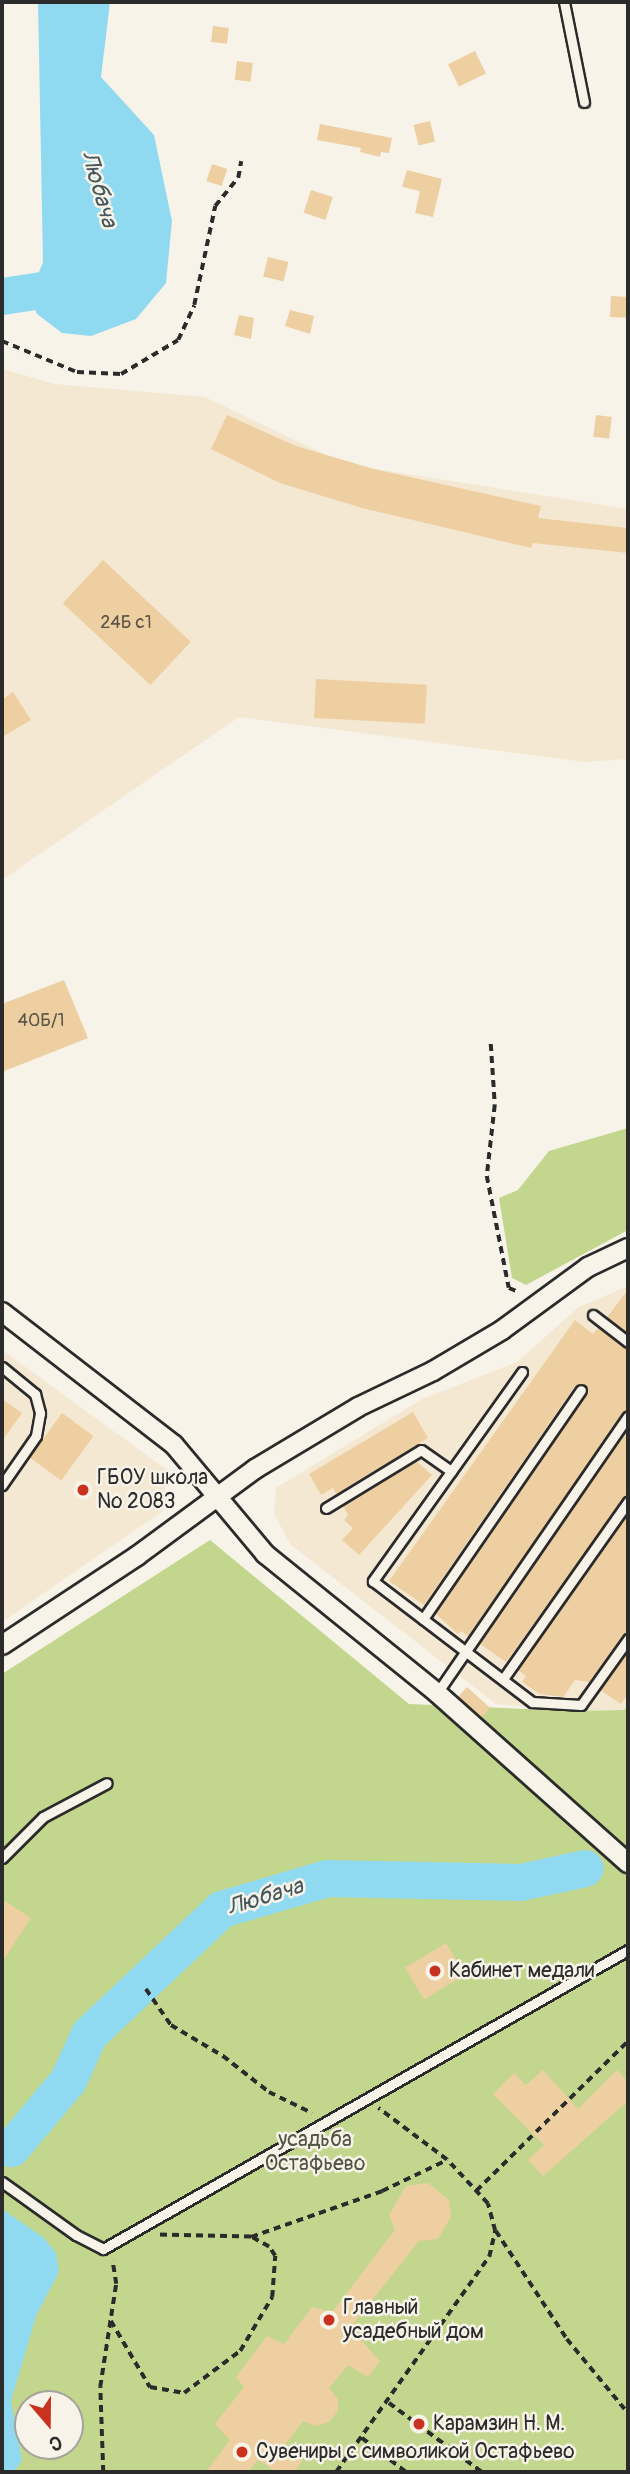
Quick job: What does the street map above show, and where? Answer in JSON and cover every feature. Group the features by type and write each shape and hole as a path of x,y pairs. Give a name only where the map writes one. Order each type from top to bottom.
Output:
{"street":[{"path":"2,1645 221,1496 255,1469 358,1407 433,1371 502,1331 588,1267 628,1248"},
{"path":"2,1312 174,1445 221,1496 265,1554 437,1693 628,1863"}],"lane":[{"path":"564,2 584,102"},
{"path":"593,1315 628,1342"},
{"path":"2,1367 34,1394 40,1413 36,1436 2,1485"},
{"path":"522,1372 373,1581 532,1702 581,1705 628,1639"},
{"path":"423,1619 581,1390"},
{"path":"437,1693 628,1416"},
{"path":"326,1508 421,1450 451,1471"},
{"path":"503,1679 628,1502"},
{"path":"2,1858 43,1817 107,1783"},
{"path":"2,2182 76,2235 103,2249 628,1950"}],"path":[{"path":"2,341 77,372 121,374 178,340 194,304 215,206 238,178 241,161"},
{"path":"491,1044 495,1105 488,1187 509,1288 516,1294 528,1289"},
{"path":"146,1989 171,2025 223,2056 269,2092 326,2121"},
{"path":"476,2191 628,2041"},
{"path":"365,2098 447,2160 488,2204 495,2231 567,2339 628,2413"},
{"path":"148,2235 251,2237 382,2191 447,2160"},
{"path":"336,2472 389,2403 489,2257 495,2231"},
{"path":"111,2321 150,2387 184,2393 203,2382 240,2351 272,2297 275,2256 269,2247 251,2237"},
{"path":"103,2249 115,2264 111,2321 100,2387 103,2472"},
{"path":"389,2403 482,2472"},
{"path":"362,2438 406,2472"}],"shaded area":[{"path":"2,369 55,384 205,397 345,464 628,509 628,759 585,762 239,717 2,880"},
{"path":"628,1286 628,1705 624,1710 576,1711 496,1704 291,1545 274,1514 276,1488 422,1399 517,1362 579,1307"},
{"name":"ГБОУ школа № 2083","path":"2,1350 167,1470 163,1511 2,1622"}],"green space":[{"path":"628,1128 628,1230 526,1285 512,1278 499,1198 518,1190 549,1151"},
{"name":"усадьба Остафьево","path":"210,1540 409,1704 576,1711 624,1710 628,1705 628,2472 2,2472 2,1674"}],"water":[{"path":"38,2 110,2 101,77 154,135 172,221 166,283 136,319 91,336 62,333 37,314 30,295 43,262"},
{"path":"2,2209 44,2238 56,2253 59,2272 36,2316 11,2401 14,2417 14,2460 22,2460 14,2472 2,2472"}],"building":[{"path":"213,26 229,28 227,44 211,42"},
{"path":"475,51 486,73 459,87 448,64"},
{"path":"237,61 253,63 251,82 235,80"},
{"path":"430,121 435,141 419,145 414,125"},
{"path":"320,124 392,138 389,153 381,152 380,157 360,152 361,148 317,140"},
{"path":"212,164 227,169 222,186 206,181"},
{"path":"407,170 442,179 433,217 415,213 420,191 402,187"},
{"path":"311,190 333,197 325,220 304,213"},
{"path":"268,257 288,262 284,281 263,276"},
{"path":"611,296 628,297 627,318 610,317"},
{"path":"290,310 314,316 310,334 285,326"},
{"path":"239,315 254,318 251,339 234,335"},
{"path":"227,415 296,446 374,469 541,506 538,518 628,528 628,553 533,543 531,548 362,508 280,483 211,449"},
{"path":"596,415 612,417 609,439 593,437"},
{"path":"103,560 191,642 151,685 63,603"},
{"path":"316,679 427,685 425,724 314,718"},
{"path":"13,692 31,720 2,737 2,700"},
{"path":"64,980 88,1038 2,1072 2,1004"},
{"path":"628,1290 628,1333 607,1317"},
{"path":"575,1320 593,1334 598,1328 628,1349 628,1409 468,1636 461,1631 458,1634 435,1613 587,1394 585,1385 575,1386 424,1605 389,1581"},
{"path":"2,1399 22,1413 2,1441"},
{"path":"413,1412 428,1438 336,1494 333,1488 321,1495 309,1474"},
{"path":"62,1413 94,1436 61,1480 30,1457"},
{"path":"628,1428 628,1495 506,1662 480,1644"},
{"path":"416,1461 432,1475 359,1555 342,1540 353,1528 344,1520 348,1515 343,1506"},
{"path":"628,1514 628,1632 589,1682 575,1680 563,1697 540,1694 522,1682 526,1676 518,1670"},
{"path":"628,1651 628,1694 621,1704 600,1690"},
{"path":"467,1687 490,1708 481,1717 458,1697"},
{"path":"2,1899 31,1918 2,1962"},
{"name":"Кабинет медали","path":"446,1943 465,1975 424,1999 405,1968"},
{"path":"543,2070 578,2109 617,2070 628,2082 628,2101 543,2176 528,2160 544,2145 493,2094 514,2073 526,2085"},
{"name":"Главный усадебный дом","path":"428,2183 449,2200 451,2217 438,2239 419,2241 350,2328 380,2361 368,2377 348,2365 329,2388 338,2399 338,2411 329,2422 315,2426 303,2421 284,2446 303,2460 294,2472 277,2472 258,2460 248,2472 206,2472 230,2440 215,2424 244,2387 236,2377 267,2336 284,2344 312,2307 332,2312 395,2230 389,2215 406,2186"}],"waterway":[{"name":"Любача","path":"2,296 80,284"},
{"name":"Любача","path":"11,2148 68,2080 89,2034 221,1909 327,1878 520,1882 585,1868"}],"place":[{"name":"ГБОУ школа № 2083","path":"83,1490"},
{"name":"Кабинет медали","path":"435,1971"},
{"name":"Главный усадебный дом","path":"329,2320"},
{"name":"Карамзин Н. М.","path":"419,2424"},
{"name":"Сувениры с символикой Остафьево","path":"242,2452"}]}
